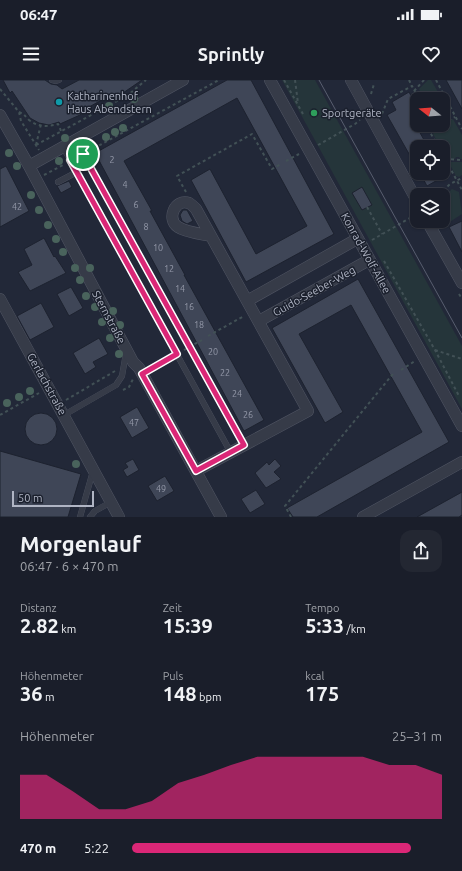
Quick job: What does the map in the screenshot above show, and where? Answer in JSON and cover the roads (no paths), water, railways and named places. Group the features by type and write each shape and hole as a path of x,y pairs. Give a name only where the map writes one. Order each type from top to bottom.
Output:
{"street":[{"path":"29,166 184,80"},
{"name":"Konrad-Wolf-Allee","path":"270,80 462,426"},
{"path":"351,80 410,188"},
{"name":"Sternstraße","path":"0,115 29,166 133,362 139,368 221,517"},
{"path":"196,471 308,411 248,301 196,209 189,203 184,203 176,207 172,215 174,224 182,229 211,236"},
{"path":"432,228 462,283"},
{"path":"248,301 357,239"},
{"name":"Guido-Seeber-Weg","path":"259,321 369,260"},
{"name":"Gerlachstraße","path":"0,298 119,517"},
{"path":"363,517 462,462"}],"lane":[{"path":"52,80 59,80"},
{"path":"63,147 231,453"},
{"path":"58,182 77,172"},
{"path":"61,410 116,385 122,376 125,364 126,349"},
{"path":"80,517 94,469"},
{"path":"90,517 95,511 111,502"}],"tram line":[{"path":"319,80 462,338"}],"place":[{"name":"Katharinenhof Haus Abendstern","path":"59,102"},
{"name":"Sportgeräte","path":"314,113"}]}
